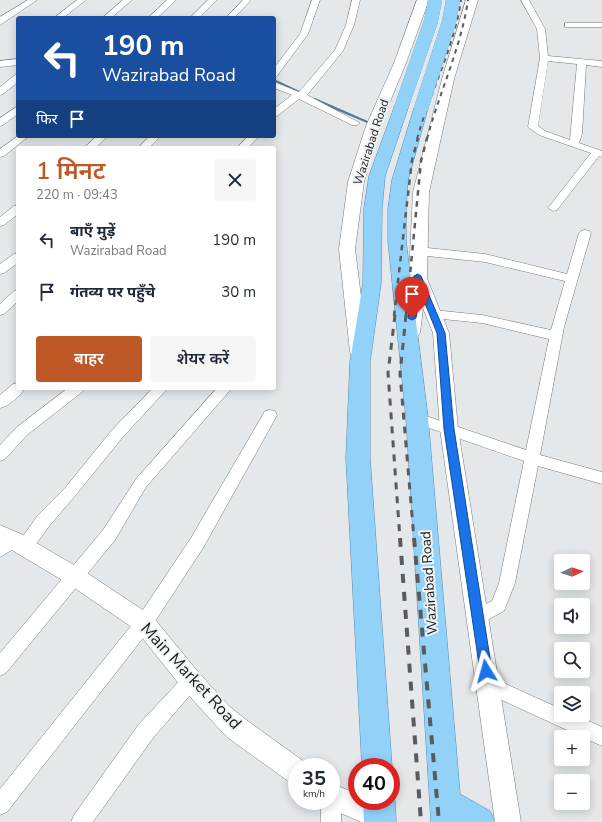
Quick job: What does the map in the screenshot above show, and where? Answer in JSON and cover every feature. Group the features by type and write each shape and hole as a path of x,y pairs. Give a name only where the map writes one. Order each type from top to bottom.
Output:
{"highway":[{"name":"Wazirabad Road","path":"376,758 358,458 360,362 372,283 371,241 377,176 431,21 435,0"},
{"name":"Wazirabad Road","path":"446,813 416,418 397,241 397,208 400,180 421,108 449,22 453,0"},
{"path":"446,813 479,822"}],"main road":[{"name":"Wazirabad Road","path":"409,345 418,276 421,192 454,57 472,0"},
{"name":"Wazirabad Road","path":"360,362 347,249 356,182 373,126 400,63 421,3"},
{"path":"421,3 423,14 443,20 459,20 468,16"}],"street":[{"path":"0,23 3,19 33,0"},
{"path":"61,16 82,0"},
{"path":"108,16 128,0"},
{"path":"154,16 172,0"},
{"path":"196,16 213,0"},
{"path":"232,16 247,0"},
{"path":"276,71 304,34 316,0"},
{"path":"276,113 302,95 339,51 350,25 356,0"},
{"path":"525,0 541,29 544,58 533,127 542,133 600,153 553,208"},
{"path":"568,25 602,26"},
{"path":"544,58 602,64"},
{"path":"0,64 15,60"},
{"path":"574,144 577,134 582,62"},
{"path":"0,92 16,79"},
{"path":"276,86 302,95 355,123"},
{"path":"0,123 16,111"},
{"path":"0,154 21,138"},
{"path":"91,146 101,138"},
{"path":"145,146 154,138"},
{"path":"244,146 252,138"},
{"path":"0,223 16,210"},
{"path":"478,617 498,606 503,597 507,583 556,336 585,233"},
{"path":"418,251 485,258 572,279"},
{"path":"0,270 16,258"},
{"path":"418,276 441,333 449,429 508,822"},
{"path":"0,311 16,296"},
{"path":"433,314 482,319 556,336"},
{"path":"0,403 16,390"},
{"path":"0,455 22,431 74,390"},
{"path":"10,543 44,520 70,492 117,434 160,390"},
{"path":"0,667 109,535 141,483 223,390"},
{"path":"0,805 144,623 197,543 270,415"},
{"path":"416,418 531,458 602,478"},
{"name":"Main Market Road","path":"10,543 74,576 144,623 191,681 221,714 236,728 288,766"},
{"path":"81,822 146,731 191,681"},
{"path":"488,685 602,737"},
{"path":"340,800 380,813"},
{"path":"330,822 331,810"}],"waterway":[{"path":"276,81 305,95"},
{"path":"314,99 368,122"}],"railway":[{"path":"417,139 453,35 461,0"},
{"path":"427,139 455,53 465,18 468,0"},
{"path":"394,316 412,160 418,138"},
{"path":"406,316 421,161 427,138"},
{"path":"395,315 388,373 400,539"},
{"path":"406,315 400,374 414,539"},
{"path":"400,538 421,822"},
{"path":"414,538 439,822"}],"route":[{"path":"412,318 418,276 441,333 449,429 486,671"}]}
